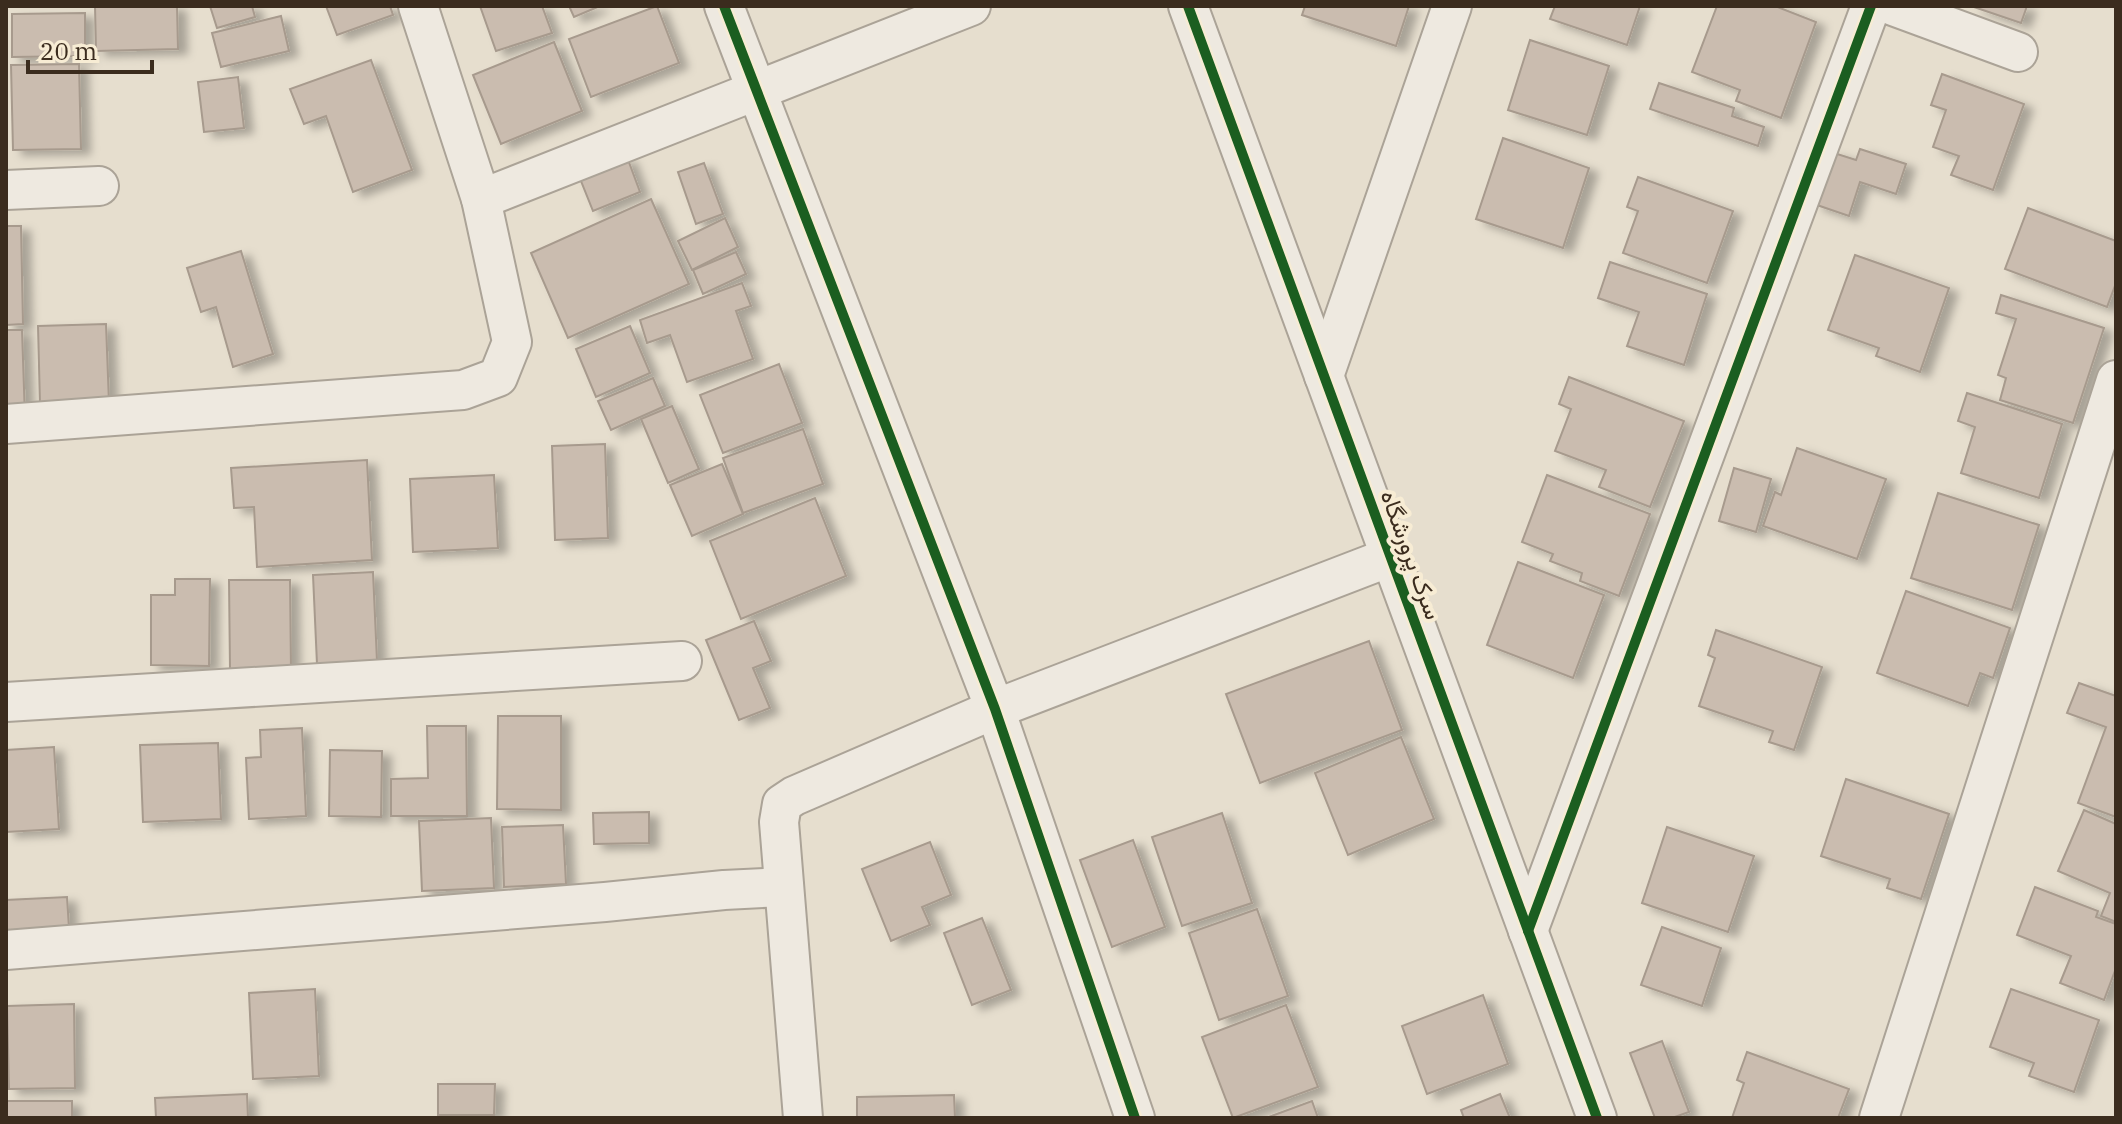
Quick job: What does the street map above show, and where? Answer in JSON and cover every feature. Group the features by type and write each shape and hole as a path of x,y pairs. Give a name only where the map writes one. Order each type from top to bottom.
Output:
{"street":[{"path":"6,424 463,390 498,377 512,342 481,199 418,6"},
{"path":"724,6 995,709 1135,1118"},
{"path":"481,199 971,6"},
{"name":"سرک پرورشگاه","path":"1188,6 1597,1118"},
{"path":"1324,376 1452,6"},
{"path":"1528,931 1871,6"},
{"path":"1893,6 2018,52"},
{"path":"6,190 99,186"},
{"path":"1879,1118 2116,380"},
{"path":"803,1118 779,822 782,804 794,796 995,709 1390,557"},
{"path":"6,702 682,661"},
{"path":"6,950 784,887"}],"building":[{"path":"95,6 177,6 178,49 96,51"},
{"path":"210,6 252,6 255,17 217,28"},
{"path":"326,6 390,6 393,15 337,35"},
{"path":"480,6 542,6 552,33 496,51"},
{"path":"569,6 600,6 574,17"},
{"path":"657,6 679,63 591,97 569,39"},
{"path":"1305,6 1409,6 1396,46 1302,15"},
{"path":"1555,6 1640,6 1627,45 1550,19"},
{"path":"1717,6 1775,6 1816,22 1781,118 1736,101 1740,90 1692,72"},
{"path":"1971,6 2027,6 2021,23"},
{"path":"85,13 85,56 12,57 12,14"},
{"path":"281,16 289,51 221,67 212,33"},
{"path":"1530,40 1609,66 1587,135 1508,110"},
{"path":"554,42 582,111 501,144 473,75"},
{"path":"371,60 412,170 353,192 326,116 304,124 290,89"},
{"path":"79,64 81,149 13,150 11,65"},
{"path":"1942,74 2024,104 1993,190 1951,175 1959,156 1933,147 1946,110 1931,105"},
{"path":"238,77 244,128 204,132 198,82"},
{"path":"1659,83 1734,108 1732,116 1764,127 1758,146 1650,109"},
{"path":"1503,138 1589,168 1563,248 1476,219"},
{"path":"1860,149 1906,164 1896,194 1860,182 1849,216 1814,204 1831,152 1856,160"},
{"path":"627,157 640,192 593,211 579,176"},
{"path":"704,163 723,214 696,224 678,172"},
{"path":"1638,177 1733,211 1707,283 1623,253 1638,211 1627,207"},
{"path":"651,199 689,284 568,338 531,253"},
{"path":"2028,208 2116,241 2116,283 2107,307 2005,269"},
{"path":"725,218 738,247 692,270 678,241"},
{"path":"6,226 21,226 23,324 6,325"},
{"path":"241,251 273,354 233,367 216,307 201,312 187,268"},
{"path":"736,252 746,274 703,294 693,270"},
{"path":"1855,255 1949,288 1920,372 1876,356 1879,348 1828,330"},
{"path":"1610,262 1707,294 1684,365 1627,346 1639,312 1598,298"},
{"path":"742,283 751,306 736,311 753,359 687,382 670,335 647,343 640,320"},
{"path":"2001,295 2104,328 2073,423 2000,400 2006,378 1998,375 2016,319 1996,313"},
{"path":"106,324 109,403 40,405 38,326"},
{"path":"630,326 650,373 596,397 576,349"},
{"path":"6,330 22,330 25,418 6,419"},
{"path":"779,364 802,423 723,453 700,395"},
{"path":"1569,377 1684,421 1650,507 1599,487 1606,470 1555,451 1571,409 1559,404"},
{"path":"653,378 665,406 611,430 598,401"},
{"path":"1967,393 2062,424 2039,498 1961,473 1975,427 1958,421"},
{"path":"672,406 699,469 668,483 641,419"},
{"path":"803,429 823,484 743,513 723,458"},
{"path":"605,444 608,538 555,540 552,446"},
{"path":"1797,448 1886,479 1857,559 1763,526 1775,492 1781,495"},
{"path":"367,460 372,560 257,567 254,507 234,508 231,468"},
{"path":"722,464 743,514 692,536 670,485"},
{"path":"1734,468 1771,479 1756,532 1719,521"},
{"path":"494,475 498,548 413,552 410,479"},
{"path":"1547,475 1650,514 1619,596 1580,581 1582,573 1550,561 1553,554 1522,542"},
{"path":"1938,493 2039,525 2012,610 1911,578"},
{"path":"815,498 846,576 741,619 710,541"},
{"path":"1518,562 1604,595 1573,678 1487,645"},
{"path":"373,572 377,661 317,664 313,575"},
{"path":"175,579 210,579 209,666 151,665 151,595 175,595"},
{"path":"229,580 290,580 291,669 230,670"},
{"path":"1906,591 2010,628 1993,678 1980,673 1968,706 1877,673"},
{"path":"754,621 771,661 753,668 770,708 739,720 706,640"},
{"path":"1716,630 1822,667 1794,750 1769,742 1773,731 1699,706 1715,658 1708,655"},
{"path":"1369,641 1402,730 1260,783 1226,694"},
{"path":"2079,683 2116,696 2116,817 2078,803 2106,727 2067,713"},
{"path":"498,716 561,716 561,810 497,809"},
{"path":"427,726 466,726 467,816 391,816 391,779 428,778"},
{"path":"302,728 306,816 249,819 246,758 261,757 260,730"},
{"path":"1401,737 1434,819 1348,855 1315,773"},
{"path":"218,743 221,819 143,822 140,745"},
{"path":"54,747 59,829 6,832 6,750"},
{"path":"330,750 382,751 381,817 329,816"},
{"path":"1846,779 1949,814 1921,899 1887,888 1890,879 1821,856"},
{"path":"2084,810 2116,824 2116,922 2101,916 2110,893 2058,871"},
{"path":"649,812 649,843 594,844 593,813"},
{"path":"1222,813 1252,903 1182,926 1152,837"},
{"path":"491,818 494,888 422,891 419,821"},
{"path":"563,825 566,884 504,887 502,827"},
{"path":"1667,827 1754,856 1728,932 1642,903"},
{"path":"1133,840 1165,927 1112,947 1080,860"},
{"path":"930,842 951,895 922,907 930,925 891,941 862,869"},
{"path":"2035,887 2098,911 2096,917 2116,924 2116,968 2104,1000 2060,983 2071,956 2017,935"},
{"path":"67,897 69,928 6,932 6,900"},
{"path":"1257,909 1288,996 1219,1020 1189,933"},
{"path":"982,918 1011,990 972,1005 944,933"},
{"path":"1662,927 1721,948 1702,1006 1641,985"},
{"path":"315,989 319,1076 253,1079 249,993"},
{"path":"2011,989 2099,1020 2074,1092 2029,1076 2034,1063 1990,1047"},
{"path":"1483,995 1508,1064 1427,1094 1402,1026"},
{"path":"74,1004 75,1088 9,1089 7,1006"},
{"path":"1286,1005 1318,1087 1233,1118 1202,1037"},
{"path":"1662,1041 1689,1112 1672,1118 1655,1118 1630,1053"},
{"path":"1747,1052 1849,1089 1838,1118 1732,1118 1744,1083 1737,1080"},
{"path":"438,1084 495,1084 494,1115 438,1115"},
{"path":"247,1094 248,1118 156,1118 155,1098"},
{"path":"1500,1094 1510,1118 1464,1118 1461,1110"},
{"path":"954,1095 955,1118 857,1118 857,1097"},
{"path":"6,1101 72,1101 72,1118 6,1118"},
{"path":"1312,1101 1318,1118 1266,1118"}],"cycle path":[{"path":"724,6 995,709 1135,1118"},
{"path":"1188,6 1597,1118"},
{"path":"1528,931 1871,6"}]}
